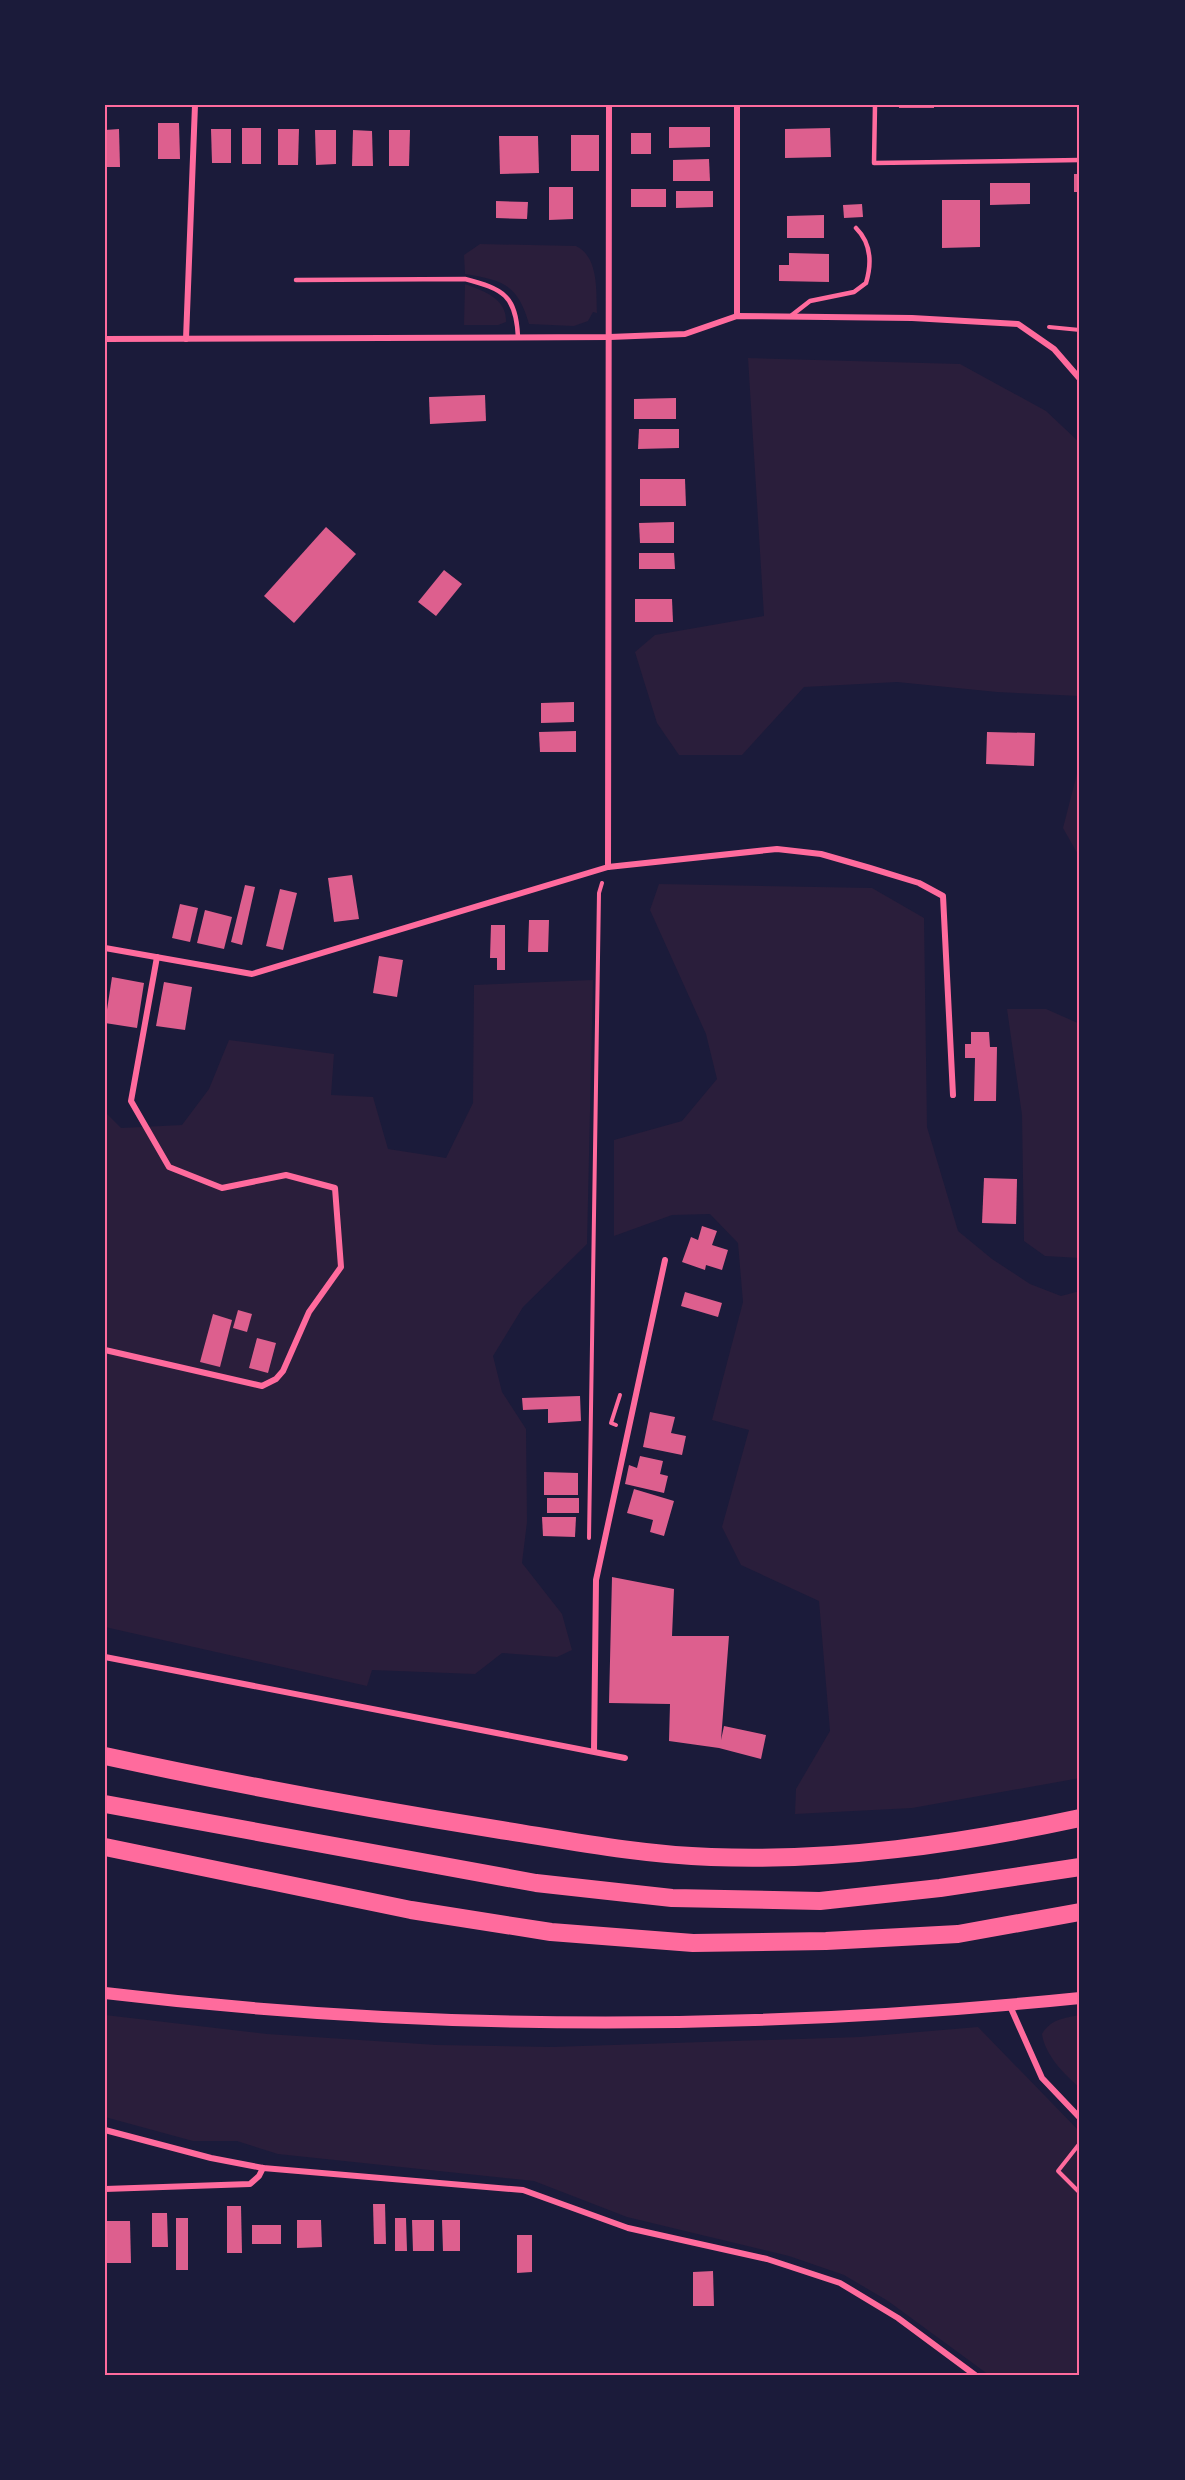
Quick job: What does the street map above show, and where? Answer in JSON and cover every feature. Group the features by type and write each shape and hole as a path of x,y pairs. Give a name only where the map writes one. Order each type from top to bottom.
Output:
{"highway":[{"path":"105,1756 421,1817 577,1842 710,1857 854,1855 1025,1830 1080,1818"},
{"path":"105,1804 536,1883 672,1898 820,1901 940,1888 1080,1867"},
{"path":"105,1847 434,1913 551,1932 693,1943 826,1941 958,1934 1080,1912"}],"main road":[{"path":"105,1993 196,2004 396,2019 589,2023 803,2018 1010,2006 1080,1998"}],"street":[{"path":"186,339 195,105"},
{"path":"608,867 609,105"},
{"path":"736,316 737,105"},
{"path":"105,339 610,337 685,333 736,316 912,318 1018,324 1054,349 1080,379"},
{"path":"105,948 252,974 608,867 777,849 821,854 919,883 943,896 953,1095"},
{"path":"105,1350 262,1386 276,1380 283,1371 309,1312 340,1267 334,1188 286,1175 222,1188 169,1167 131,1101 157,957"},
{"path":"594,1751 596,1580 665,1260"},
{"path":"105,1657 625,1758"},
{"path":"1010,2006 1042,2078 1080,2118"},
{"path":"105,2130 211,2158 263,2168 523,2190 628,2228 768,2259 840,2283 898,2318 975,2375"},
{"path":"105,2189 249,2184 255,2181 263,2168"}],"lane":[{"path":"875,105 874,163 1080,160"},
{"path":"792,315 810,301 854,292 867,283 870,270 866,238 856,228"},
{"path":"296,280 465,279 489,285 510,299 516,311 518,337"}],"path":[{"path":"1058,328 1080,330"},
{"path":"589,1544 599,893"},
{"path":"1080,2143 1058,2171 1080,2193"}],"shaded area":[{"path":"480,244 576,246 589,258 595,275 597,313 593,312 588,321 574,326 529,324 520,301 507,287 499,282 465,274 464,255"},
{"path":"465,284 498,301 503,307 506,322 498,325 464,325"},
{"path":"748,358 960,364 1046,411 1080,443 1080,696 997,692 897,682 804,687 742,755 679,755 657,723 635,652 655,635 764,616"},
{"path":"1080,762 1080,858 1063,828"},
{"path":"659,884 872,888 924,918 927,1127 958,1231 992,1259 1030,1284 1061,1296 1080,1291 1080,1778 912,1808 795,1814 796,1789 830,1731 819,1601 741,1565 722,1527 749,1430 712,1420 743,1302 738,1243 710,1214 672,1215 614,1236 614,1140 682,1121 717,1079 706,1034 650,910"},
{"path":"593,980 587,1244 523,1307 493,1356 502,1392 526,1429 527,1522 522,1563 562,1614 572,1650 557,1657 502,1653 475,1674 372,1670 367,1686 105,1627 105,1112 121,1128 182,1125 209,1089 229,1040 334,1054 331,1095 373,1097 388,1149 446,1158 473,1103 474,985"},
{"path":"1007,1009 1046,1009 1080,1024 1080,1258 1045,1256 1024,1241 1022,1115"},
{"path":"105,2015 267,2034 437,2045 552,2047 860,2037 978,2027 1080,2132 1080,2375 989,2375 888,2301 844,2275 789,2256 627,2217 534,2181 278,2154 237,2141 193,2141 105,2117"},
{"path":"1080,2015 1080,2088 1051,2057 1042,2034 1054,2022"}],"building":[{"path":"899,105 934,105 934,108 899,108"},
{"path":"1078,105 1080,105 1080,125 1078,125"},
{"path":"158,123 179,123 180,159 158,159"},
{"path":"669,127 710,127 710,147 669,148"},
{"path":"242,128 261,128 261,164 242,164"},
{"path":"830,128 831,157 785,158 785,129"},
{"path":"119,129 120,167 105,167 105,130"},
{"path":"211,129 231,129 231,163 212,163"},
{"path":"278,129 299,129 298,165 278,165"},
{"path":"315,130 336,130 336,164 316,165"},
{"path":"353,130 372,131 373,166 352,166"},
{"path":"389,130 410,130 409,166 389,166"},
{"path":"631,133 651,133 651,154 631,154"},
{"path":"571,135 599,135 599,171 571,171"},
{"path":"499,136 538,136 539,173 500,174"},
{"path":"709,159 710,181 673,181 673,160"},
{"path":"1074,174 1080,174 1080,192 1074,192"},
{"path":"990,183 1030,183 1030,204 990,205"},
{"path":"549,187 573,187 573,219 549,220"},
{"path":"631,189 666,189 666,207 631,207"},
{"path":"676,191 713,191 713,207 676,208"},
{"path":"942,200 980,200 980,247 942,248"},
{"path":"496,201 528,202 527,219 496,218"},
{"path":"862,204 863,217 844,218 843,205"},
{"path":"824,215 824,238 787,238 787,216"},
{"path":"789,253 829,254 829,282 779,281 779,265 789,265"},
{"path":"485,395 486,421 430,424 429,397"},
{"path":"676,398 676,419 634,419 634,399"},
{"path":"639,429 679,429 679,448 638,449"},
{"path":"640,479 685,479 686,506 640,506"},
{"path":"674,522 674,543 640,543 639,523"},
{"path":"326,527 356,554 294,623 264,596"},
{"path":"639,553 674,553 675,569 639,569"},
{"path":"444,570 462,584 436,616 418,602"},
{"path":"635,599 672,599 673,622 635,622"},
{"path":"574,702 574,722 541,723 541,703"},
{"path":"576,731 576,752 540,752 539,732"},
{"path":"987,732 1035,733 1034,766 986,764"},
{"path":"352,875 359,919 334,922 328,878"},
{"path":"245,885 255,887 242,945 231,942"},
{"path":"280,889 297,893 283,950 266,946"},
{"path":"180,904 198,908 190,942 172,938"},
{"path":"205,910 232,917 224,949 197,943"},
{"path":"529,920 549,920 548,952 528,952"},
{"path":"491,925 505,925 505,970 497,970 497,958 490,958"},
{"path":"379,956 403,960 397,997 373,993"},
{"path":"112,977 144,983 137,1028 105,1023"},
{"path":"164,982 192,987 185,1030 156,1026"},
{"path":"971,1032 989,1032 990,1047 997,1047 996,1101 974,1101 975,1058 965,1058 965,1044 971,1044"},
{"path":"984,1178 1017,1179 1016,1224 982,1223"},
{"path":"702,1226 717,1231 712,1245 728,1250 722,1270 706,1265 705,1270 682,1262 691,1237 698,1240"},
{"path":"685,1292 722,1303 718,1317 681,1306"},
{"path":"238,1310 252,1314 247,1332 233,1328"},
{"path":"213,1314 232,1320 220,1367 200,1362"},
{"path":"257,1338 276,1343 268,1373 249,1368"},
{"path":"580,1396 581,1421 548,1423 548,1409 523,1410 522,1398"},
{"path":"650,1412 675,1417 671,1433 686,1436 682,1455 643,1447"},
{"path":"640,1456 663,1461 660,1474 668,1476 664,1493 625,1484 629,1465 637,1468"},
{"path":"544,1472 578,1473 578,1495 544,1495"},
{"path":"634,1489 674,1501 664,1536 650,1532 653,1520 627,1513"},
{"path":"547,1498 579,1498 579,1513 547,1513"},
{"path":"542,1517 576,1517 575,1537 543,1536"},
{"path":"612,1577 674,1589 672,1636 729,1636 721,1740 724,1726 766,1735 761,1759 719,1748 669,1741 670,1704 609,1703"},
{"path":"373,2204 385,2204 386,2244 374,2244"},
{"path":"227,2206 241,2206 242,2253 227,2253"},
{"path":"152,2213 167,2213 168,2247 152,2247"},
{"path":"176,2218 188,2218 188,2270 176,2270"},
{"path":"395,2218 406,2218 407,2251 395,2251"},
{"path":"297,2220 321,2220 322,2247 297,2248"},
{"path":"412,2220 434,2220 434,2251 413,2251"},
{"path":"442,2220 460,2220 460,2251 443,2251"},
{"path":"106,2221 130,2221 131,2263 107,2263"},
{"path":"252,2225 281,2225 281,2244 252,2244"},
{"path":"517,2235 532,2235 532,2272 517,2273"},
{"path":"713,2271 714,2306 693,2306 693,2272"}]}
